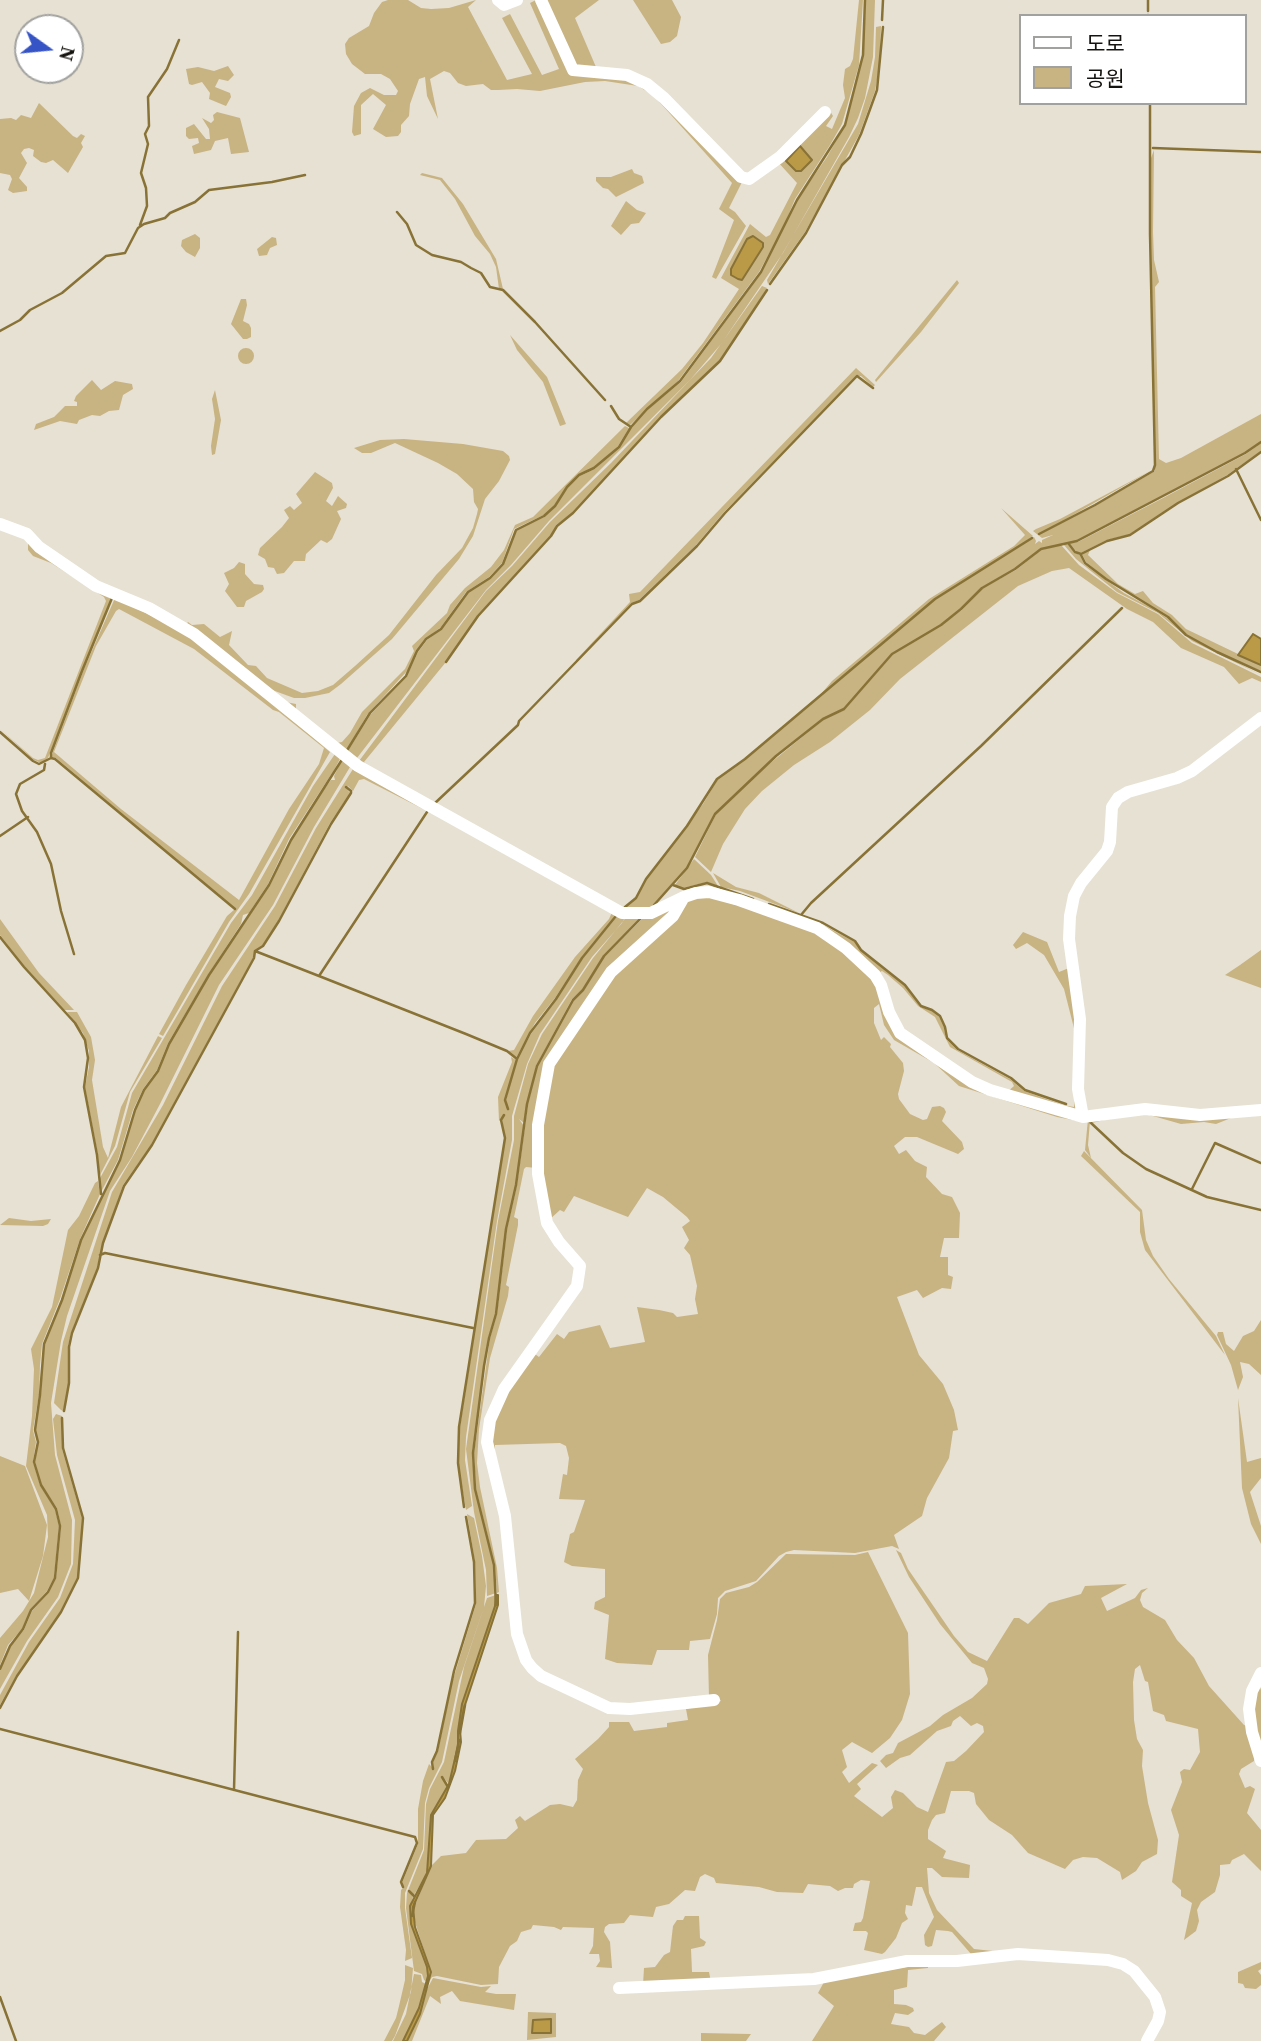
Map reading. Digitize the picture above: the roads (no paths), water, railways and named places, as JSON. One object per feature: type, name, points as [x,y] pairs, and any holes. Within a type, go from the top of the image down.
[{"type":"street","points":[[498,0],[504,5],[517,0]]},
{"type":"street","points":[[541,0],[573,70],[618,73],[637,78],[664,98],[741,177],[749,179],[780,157],[824,112]]},
{"type":"street","points":[[0,524],[27,534],[39,547],[96,586],[149,608],[194,634],[345,757],[622,913],[651,912],[696,893],[723,894],[817,928],[846,948],[875,975],[900,1033],[972,1082],[990,1090],[1083,1117],[1145,1109],[1200,1115],[1261,1110]]},
{"type":"street","points":[[1083,1117],[1078,1089],[1080,1018],[1069,939],[1070,916],[1074,896],[1081,883],[1107,851],[1112,807],[1118,798],[1128,792],[1192,771],[1261,718]]},
{"type":"street","points":[[684,897],[673,916],[611,972],[549,1064],[538,1125],[538,1174],[547,1223],[580,1266],[577,1286],[504,1389],[490,1420],[487,1442],[505,1516],[517,1634],[526,1660],[532,1668],[609,1708],[630,1709],[714,1700]]},
{"type":"street","points":[[1261,1673],[1252,1691],[1249,1709],[1252,1732],[1261,1761]]},
{"type":"street","points":[[619,1988],[814,1979],[896,1962],[957,1961],[1018,1954],[1108,1960],[1123,1964],[1134,1972],[1155,1997],[1160,2012],[1147,2041]]},
{"type":"waterway","points":[[346,752],[370,713],[406,676],[417,651],[426,639],[441,629],[468,592],[490,578],[503,564],[516,530],[544,516],[579,475],[594,468],[619,447],[631,427],[647,409],[680,381],[761,272],[797,200],[845,125],[863,55],[865,0]]},
{"type":"waterway","points":[[882,20],[883,0]]},
{"type":"waterway","points":[[1148,0],[1148,11]]},
{"type":"waterway","points":[[770,284],[806,233],[861,134],[877,90],[883,27]]},
{"type":"waterway","points":[[140,225],[147,206],[146,188],[141,173],[148,144],[145,134],[149,126],[148,97],[167,69],[179,40]]},
{"type":"waterway","points":[[1039,534],[1153,471],[1155,465],[1150,105]]},
{"type":"waterway","points":[[1153,148],[1261,152]]},
{"type":"waterway","points":[[0,331],[20,320],[30,310],[62,293],[106,256],[125,253],[138,228],[165,218],[195,202],[209,190],[305,175]]},
{"type":"waterway","points":[[397,212],[407,224],[416,245],[432,255],[461,262],[481,273],[490,287],[503,290],[605,400]]},
{"type":"waterway","points":[[446,662],[478,616],[557,526],[573,513],[661,417],[720,361],[767,290]]},
{"type":"waterway","points":[[434,804],[518,725],[632,604],[640,601],[697,546],[725,513],[857,376],[873,388]]},
{"type":"waterway","points":[[611,406],[619,419],[631,427]]},
{"type":"waterway","points":[[654,905],[687,868],[715,814],[776,756],[823,719],[844,709],[892,654],[941,625],[982,588],[1015,569],[1041,549],[1077,541],[1245,453],[1261,442]]},
{"type":"waterway","points":[[1068,543],[1075,552],[1081,554],[1107,541],[1130,535],[1178,503],[1228,476],[1261,452]]},
{"type":"waterway","points":[[1236,469],[1261,520]]},
{"type":"waterway","points":[[625,907],[636,898],[646,879],[687,826],[717,779],[745,759],[935,599],[1032,538]]},
{"type":"waterway","points":[[1081,555],[1085,563],[1168,617],[1186,635],[1261,672]]},
{"type":"waterway","points":[[51,758],[112,598]]},
{"type":"waterway","points":[[801,915],[981,746],[1122,608]]},
{"type":"waterway","points":[[0,732],[39,764],[51,758],[55,759],[235,909]]},
{"type":"waterway","points":[[0,1669],[31,1610],[48,1592],[55,1578],[60,1526],[56,1509],[41,1485],[34,1462],[38,1442],[35,1430],[44,1344],[62,1300],[81,1240],[120,1160],[135,1110],[144,1090],[158,1071],[169,1044],[209,975],[269,885],[291,840],[343,758]]},
{"type":"waterway","points":[[45,764],[44,770],[20,784],[16,794],[22,811],[37,832],[51,864],[74,954]]},
{"type":"waterway","points":[[319,976],[255,951],[263,946],[279,921],[331,824],[351,793],[346,787]]},
{"type":"waterway","points":[[427,812],[319,976],[507,1051],[517,1059]]},
{"type":"waterway","points":[[0,836],[28,817]]},
{"type":"waterway","points":[[673,885],[684,889],[707,883],[753,899]]},
{"type":"waterway","points":[[769,904],[823,923],[855,941],[861,950],[905,985],[921,1006],[940,1016],[947,1038],[958,1049],[1011,1078],[1025,1090],[1066,1104]]},
{"type":"waterway","points":[[508,1109],[505,1100],[517,1059],[530,1033],[582,958],[616,916]]},
{"type":"waterway","points":[[496,1605],[494,1565],[475,1489],[473,1453],[484,1366],[496,1314],[506,1229],[516,1185],[527,1104],[537,1066],[573,1000],[583,990],[604,956],[642,917]]},
{"type":"waterway","points":[[0,937],[75,1023],[85,1040],[88,1058],[84,1087],[97,1155],[101,1194]]},
{"type":"waterway","points":[[64,1411],[69,1383],[69,1347],[72,1333],[98,1268],[103,1243],[124,1186],[152,1145],[254,958],[255,951]]},
{"type":"waterway","points":[[464,1507],[458,1463],[459,1427],[505,1138],[501,1120],[504,1115]]},
{"type":"waterway","points":[[1090,1122],[1123,1153],[1146,1169],[1207,1197],[1261,1210]]},
{"type":"waterway","points":[[1192,1189],[1215,1143],[1261,1163]]},
{"type":"waterway","points":[[100,1255],[105,1253],[473,1328]]},
{"type":"waterway","points":[[0,1708],[17,1676],[61,1612],[78,1578],[83,1518],[63,1448],[62,1418]]},
{"type":"waterway","points":[[433,1769],[432,1762],[437,1751],[454,1671],[475,1603],[474,1562],[466,1517]]},
{"type":"waterway","points":[[234,1790],[238,1632]]},
{"type":"waterway","points":[[460,1733],[465,1705]]},
{"type":"waterway","points":[[0,1729],[415,1837],[417,1843],[401,1882],[403,1887]]},
{"type":"waterway","points":[[455,1761],[459,1740]]},
{"type":"waterway","points":[[442,1777],[448,1787]]},
{"type":"waterway","points":[[409,1891],[414,1896]]},
{"type":"waterway","points":[[412,1916],[415,1902]]},
{"type":"waterway","points":[[0,1997],[16,2041]]}]
